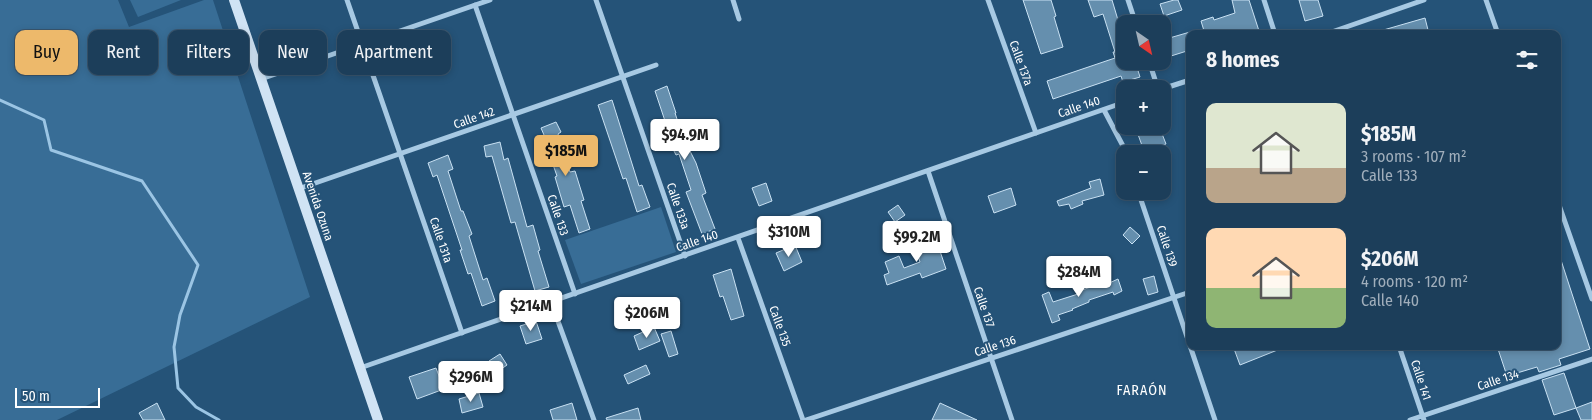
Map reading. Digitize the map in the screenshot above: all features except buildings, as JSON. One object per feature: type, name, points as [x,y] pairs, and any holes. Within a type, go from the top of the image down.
[{"type":"main road","name":"Avenida Ozuna","points":[[234,0],[378,420]]},
{"type":"street","name":"Calle 131a","points":[[347,0],[357,30]]},
{"type":"street","points":[[403,30],[490,0]]},
{"type":"street","name":"Calle 133a","points":[[596,0],[684,256]]},
{"type":"street","points":[[732,0],[739,19]]},
{"type":"street","name":"Calle 137a","points":[[988,0],[1036,133]]},
{"type":"street","points":[[1128,0],[1133,15]]},
{"type":"street","points":[[1264,0],[1274,30]]},
{"type":"street","points":[[1338,30],[1424,0]]},
{"type":"street","points":[[1486,0],[1497,30]]},
{"type":"street","name":"Calle 133","points":[[475,5],[575,294]]},
{"type":"street","points":[[261,79],[337,53]]},
{"type":"street","name":"Calle 142","points":[[298,189],[656,65]]},
{"type":"street","name":"Calle 131a","points":[[373,75],[462,333]]},
{"type":"street","points":[[1171,87],[1186,81]]},
{"type":"street","name":"Calle 140","points":[[360,368],[1116,105]]},
{"type":"street","points":[[1104,110],[1122,145]]},
{"type":"street","name":"Calle 137","points":[[928,171],[1012,420]]},
{"type":"street","name":"Calle 139","points":[[1141,200],[1186,335]]},
{"type":"street","points":[[1561,211],[1592,299]]},
{"type":"street","name":"Calle 135","points":[[738,238],[804,420]]},
{"type":"street","name":"Calle 136","points":[[804,420],[1186,293]]},
{"type":"street","points":[[551,302],[594,420]]},
{"type":"street","name":"Calle 139","points":[[1191,350],[1215,420]]},
{"type":"street","name":"Calle 141","points":[[1400,350],[1423,418]]},
{"type":"street","name":"Calle 134","points":[[1410,420],[1423,418],[1592,359]]},
{"type":"shaded area","points":[[0,0],[118,0],[129,27],[204,0],[213,0],[223,30],[168,30],[168,75],[237,75],[310,297],[57,420],[0,420]]},
{"type":"shaded area","points":[[130,0],[181,0],[138,17]]},
{"type":"shaded area","points":[[661,207],[676,252],[581,284],[565,240]]},
{"type":"waterway","points":[[0,100],[44,120],[51,150],[142,181],[198,265],[180,315],[174,347],[178,388],[196,407],[219,420]]},
{"type":"district","name":"FARAÓN","points":[[1142,390]]}]
